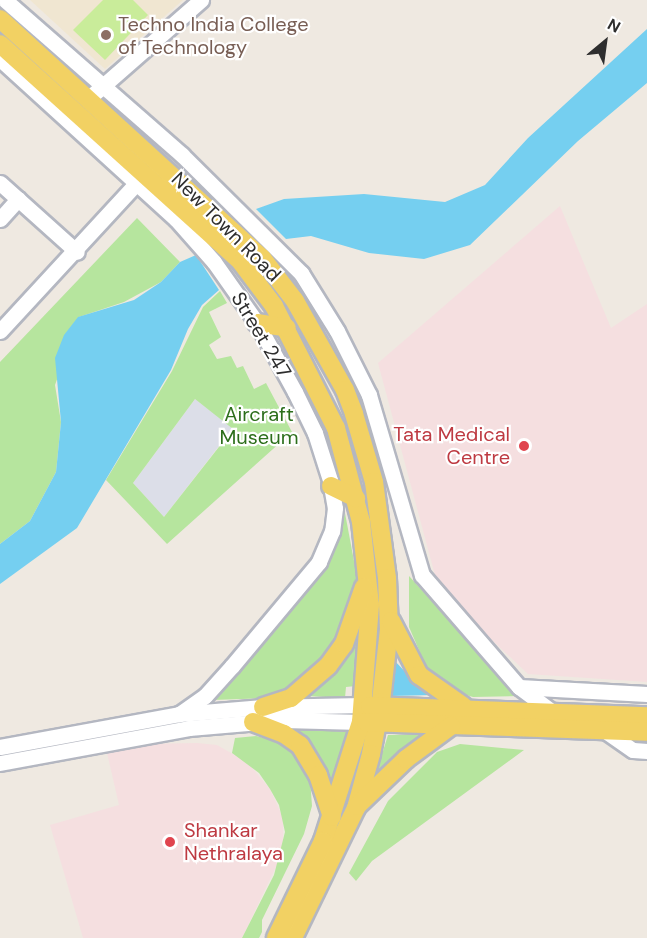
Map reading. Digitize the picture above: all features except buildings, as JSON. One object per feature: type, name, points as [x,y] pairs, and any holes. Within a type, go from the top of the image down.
[{"type":"main road","name":"New Town Road","points":[[0,19],[243,238],[273,272],[306,319],[345,390],[367,460],[387,578],[389,616],[370,714],[356,808],[293,938]]},
{"type":"main road","points":[[0,44],[141,178],[241,262],[287,328],[336,428],[356,498],[368,576],[370,714],[332,818],[276,938]]},
{"type":"main road","points":[[256,323],[287,328]]},
{"type":"main road","points":[[331,486],[356,498]]},
{"type":"main road","points":[[263,706],[291,699],[328,666],[344,644],[368,576]]},
{"type":"main road","points":[[389,616],[418,675],[439,693],[472,709]]},
{"type":"main road","points":[[370,714],[472,709],[647,717]]},
{"type":"main road","points":[[370,714],[452,726],[647,732]]},
{"type":"main road","points":[[253,722],[284,734],[311,759],[332,818]]},
{"type":"main road","points":[[356,808],[406,759],[452,726]]},
{"type":"street","points":[[5,0],[102,84],[256,226],[319,299],[369,395],[422,575],[519,687],[554,713]]},
{"type":"street","points":[[89,98],[102,84],[201,0]]},
{"type":"street","name":"Street 247","points":[[0,59],[141,178],[200,246],[256,323],[315,433],[331,486],[335,508],[332,531],[320,562],[205,696],[179,714]]},
{"type":"street","points":[[0,331],[77,252],[141,178]]},
{"type":"street","points":[[0,183],[77,252]]},
{"type":"street","points":[[0,219],[18,199]]},
{"type":"street","points":[[519,687],[647,694]]},
{"type":"street","points":[[0,747],[179,714],[263,706],[370,714]]},
{"type":"street","points":[[0,763],[159,732],[253,722],[370,714]]},
{"type":"street","points":[[604,730],[633,750],[647,751]]},
{"type":"shaded area","name":"Techno India College of Technology","points":[[30,0],[183,0],[105,69]]},
{"type":"shaded area","name":"Tata Medical Centre","points":[[560,206],[611,328],[647,304],[647,682],[528,674],[439,590],[378,363]]},
{"type":"shaded area","points":[[195,399],[233,428],[164,517],[133,483]]},
{"type":"shaded area","name":"Shankar Nethralaya","points":[[143,744],[217,745],[247,762],[270,789],[283,818],[283,852],[242,938],[83,938],[50,825],[119,805],[107,753]]},
{"type":"green space","points":[[103,0],[133,0],[148,15],[105,60],[73,30]]},
{"type":"green space","points":[[137,218],[180,262],[161,282],[124,302],[79,317],[55,385],[61,422],[56,472],[30,521],[0,544],[0,362]]},
{"type":"green space","name":"Aircraft Museum","points":[[220,291],[227,303],[209,312],[221,337],[209,345],[217,359],[231,356],[237,368],[243,366],[254,389],[266,383],[292,432],[167,544],[106,480],[172,371],[203,307]],"holes":[[[195,399],[233,429],[164,517],[133,483]]]},
{"type":"green space","points":[[345,513],[357,577],[340,632],[326,657],[286,692],[267,698],[212,700],[322,572],[339,538]]},
{"type":"green space","points":[[409,576],[519,696],[473,697],[450,690],[428,671],[409,627]]},
{"type":"green space","points":[[359,627],[356,686],[346,687],[345,698],[307,696]]},
{"type":"green space","points":[[294,728],[348,732],[331,792],[321,759]]},
{"type":"green space","points":[[436,734],[373,783],[388,735]]},
{"type":"green space","points":[[256,736],[277,741],[294,752],[310,778],[312,806],[304,834],[262,920],[262,932],[259,938],[242,938],[274,875],[285,832],[279,805],[270,789],[259,773],[232,753],[235,738]]},
{"type":"green space","points":[[460,744],[524,750],[372,861],[356,881],[349,873],[388,801],[437,752]]},
{"type":"water","points":[[647,29],[647,83],[578,141],[470,245],[424,259],[369,253],[311,236],[286,239],[256,209],[284,199],[364,194],[445,202],[485,185],[528,138]]},
{"type":"water","points":[[196,255],[219,290],[202,305],[188,329],[171,370],[77,528],[0,584],[0,544],[30,521],[56,472],[61,422],[55,358],[64,335],[78,317],[134,300],[161,282],[180,262]]},
{"type":"water","points":[[391,657],[416,683],[433,695],[389,696]]},
{"type":"place","name":"Techno India College of Technology","points":[[106,35]]},
{"type":"place","name":"Tata Medical Centre","points":[[524,446]]},
{"type":"place","name":"Shankar Nethralaya","points":[[170,842]]}]
